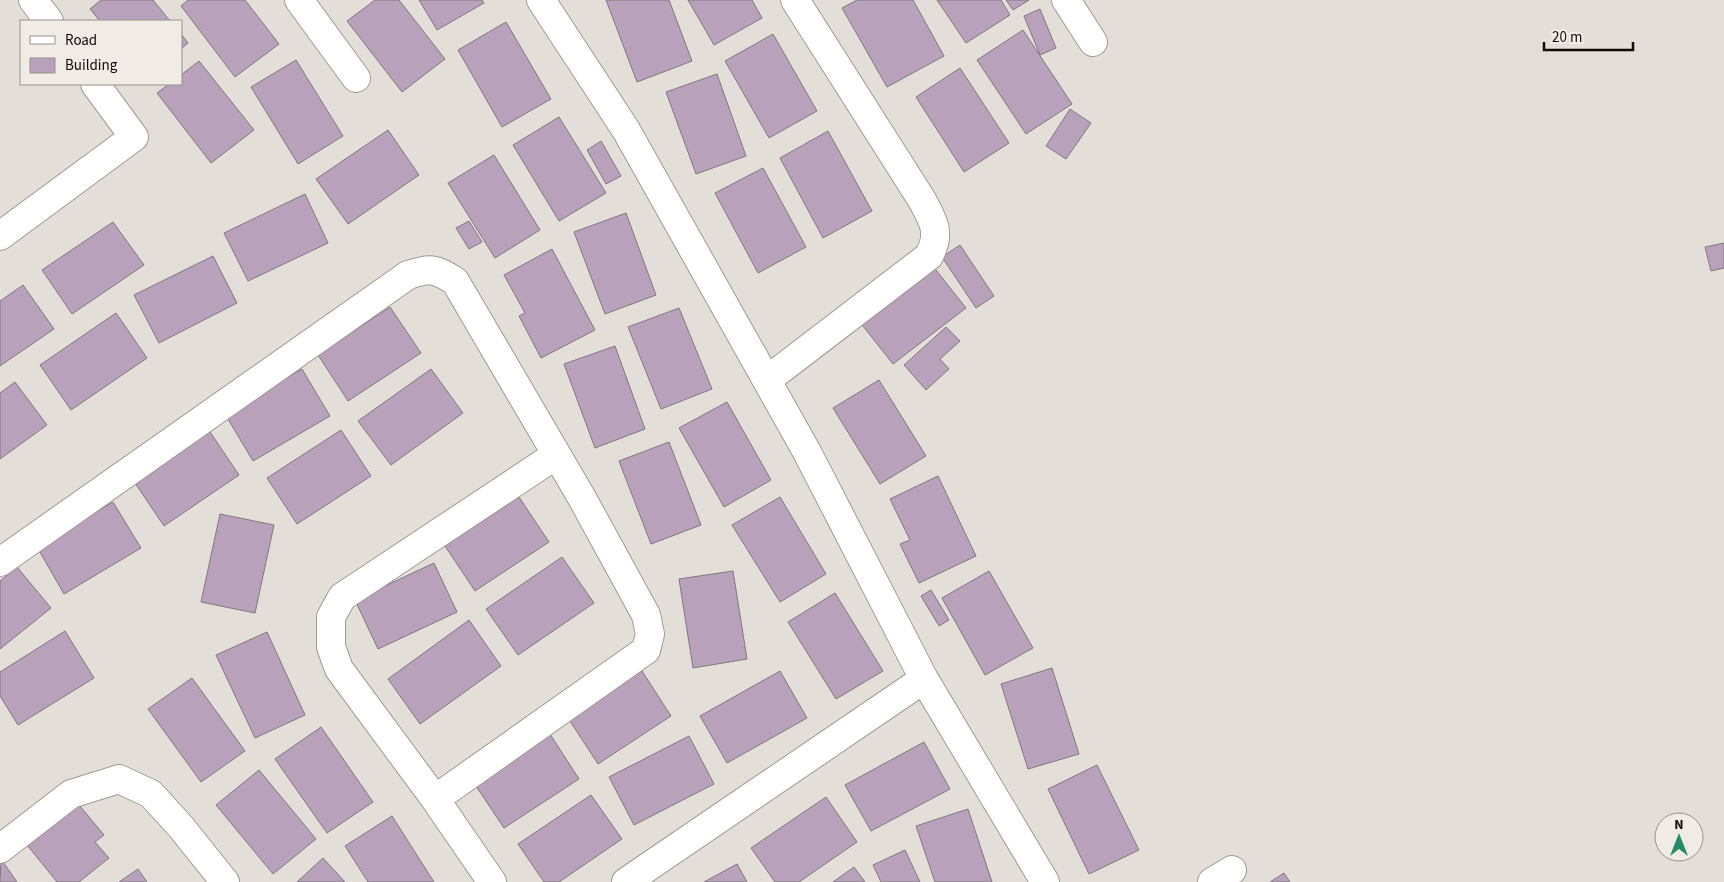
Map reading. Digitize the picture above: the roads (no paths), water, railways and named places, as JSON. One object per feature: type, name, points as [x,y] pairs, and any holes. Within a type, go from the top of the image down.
[{"type":"street","points":[[33,0],[48,20]]},
{"type":"street","points":[[299,0],[356,78]]},
{"type":"street","points":[[541,0],[626,130],[807,452],[924,679],[1045,882]]},
{"type":"street","points":[[766,380],[929,256],[936,243],[934,222],[922,200],[795,0]]},
{"type":"street","points":[[1066,0],[1093,42]]},
{"type":"street","points":[[0,236],[134,137],[96,85]]},
{"type":"street","points":[[0,562],[408,275],[426,269],[440,271],[455,281],[556,455],[646,615],[650,634],[646,650],[435,799]]},
{"type":"street","points":[[492,882],[435,799],[339,669],[331,647],[331,617],[342,597],[556,455]]},
{"type":"street","points":[[626,882],[924,679]]},
{"type":"street","points":[[0,849],[71,794],[119,779],[151,794],[182,827],[225,882]]}]
